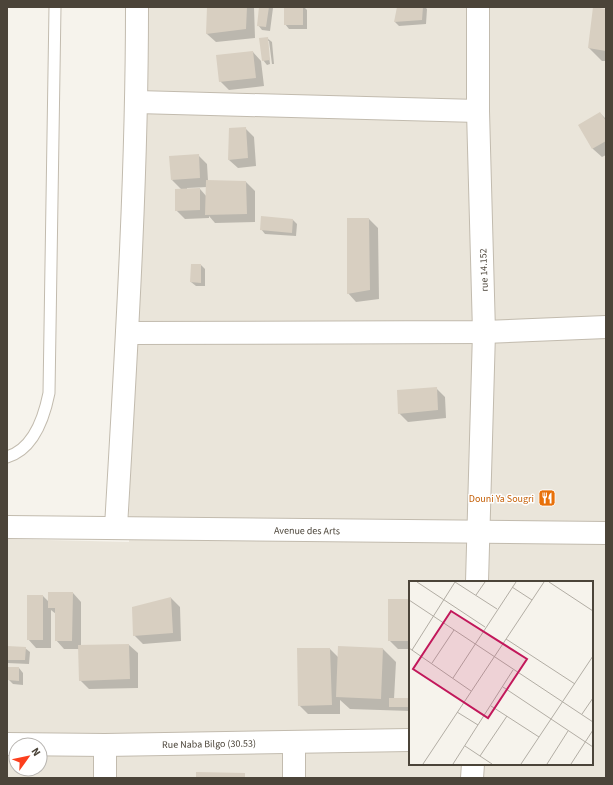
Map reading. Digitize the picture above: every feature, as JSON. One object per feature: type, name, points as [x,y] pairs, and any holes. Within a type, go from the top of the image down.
[{"type":"street","points":[[116,527],[127,333],[137,102],[137,7]]},
{"type":"street","name":"rue 14.152","points":[[477,581],[484,332],[478,111],[478,7]]},
{"type":"street","points":[[137,102],[478,111]]},
{"type":"street","points":[[127,333],[484,332],[606,327]]},
{"type":"street","name":"Avenue des Arts","points":[[7,527],[116,527],[479,533],[606,533]]},
{"type":"street","name":"Rue Naba Bilgo (30.53)","points":[[7,744],[105,745],[409,740]]},
{"type":"street","points":[[294,742],[294,778]]},
{"type":"street","points":[[104,778],[105,745]]},
{"type":"street","points":[[472,765],[472,778]]},
{"type":"lane","points":[[7,457],[16,455],[30,441],[43,418],[49,393],[55,7]]},
{"type":"shaded area","points":[[132,7],[606,7],[606,778],[7,778],[7,539],[129,542]]},
{"type":"building","points":[[207,7],[247,7],[246,29],[206,34]]},
{"type":"building","points":[[259,7],[269,7],[266,27],[257,26]]},
{"type":"building","points":[[284,7],[303,7],[303,25],[284,25]]},
{"type":"building","points":[[397,7],[423,7],[422,20],[394,22]]},
{"type":"building","points":[[593,7],[606,9],[606,51],[588,48]]},
{"type":"building","points":[[268,37],[270,60],[262,61],[259,38]]},
{"type":"building","points":[[253,51],[256,78],[219,82],[216,55]]},
{"type":"building","points":[[600,112],[606,121],[606,141],[592,149],[578,125]]},
{"type":"building","points":[[246,127],[248,158],[228,160],[229,128]]},
{"type":"building","points":[[199,154],[200,178],[171,180],[169,156]]},
{"type":"building","points":[[206,180],[246,181],[247,214],[205,215]]},
{"type":"building","points":[[200,188],[200,210],[175,211],[175,189]]},
{"type":"building","points":[[261,216],[293,219],[292,233],[260,230]]},
{"type":"building","points":[[347,218],[369,218],[370,290],[347,294]]},
{"type":"building","points":[[191,264],[201,264],[201,283],[190,282]]},
{"type":"building","points":[[437,387],[438,410],[398,414],[397,390]]},
{"type":"building","points":[[48,592],[73,592],[72,641],[55,641],[55,608],[48,608]]},
{"type":"building","points":[[27,595],[43,595],[43,640],[27,640]]},
{"type":"building","points":[[171,597],[173,633],[133,636],[132,607]]},
{"type":"building","points":[[388,599],[409,599],[409,641],[388,641]]},
{"type":"building","points":[[129,644],[130,679],[79,681],[78,645]]},
{"type":"building","points":[[7,646],[26,647],[25,660],[7,660]]},
{"type":"building","points":[[338,646],[383,648],[381,699],[336,697]]},
{"type":"building","points":[[297,648],[330,648],[332,705],[298,706]]},
{"type":"building","points":[[8,667],[19,667],[19,681],[8,680]]},
{"type":"building","points":[[389,698],[409,698],[409,707],[389,707]]},
{"type":"building","points":[[196,772],[245,773],[245,778],[196,778]]},
{"type":"place","name":"Douni Ya Sougri","points":[[547,498]]}]
